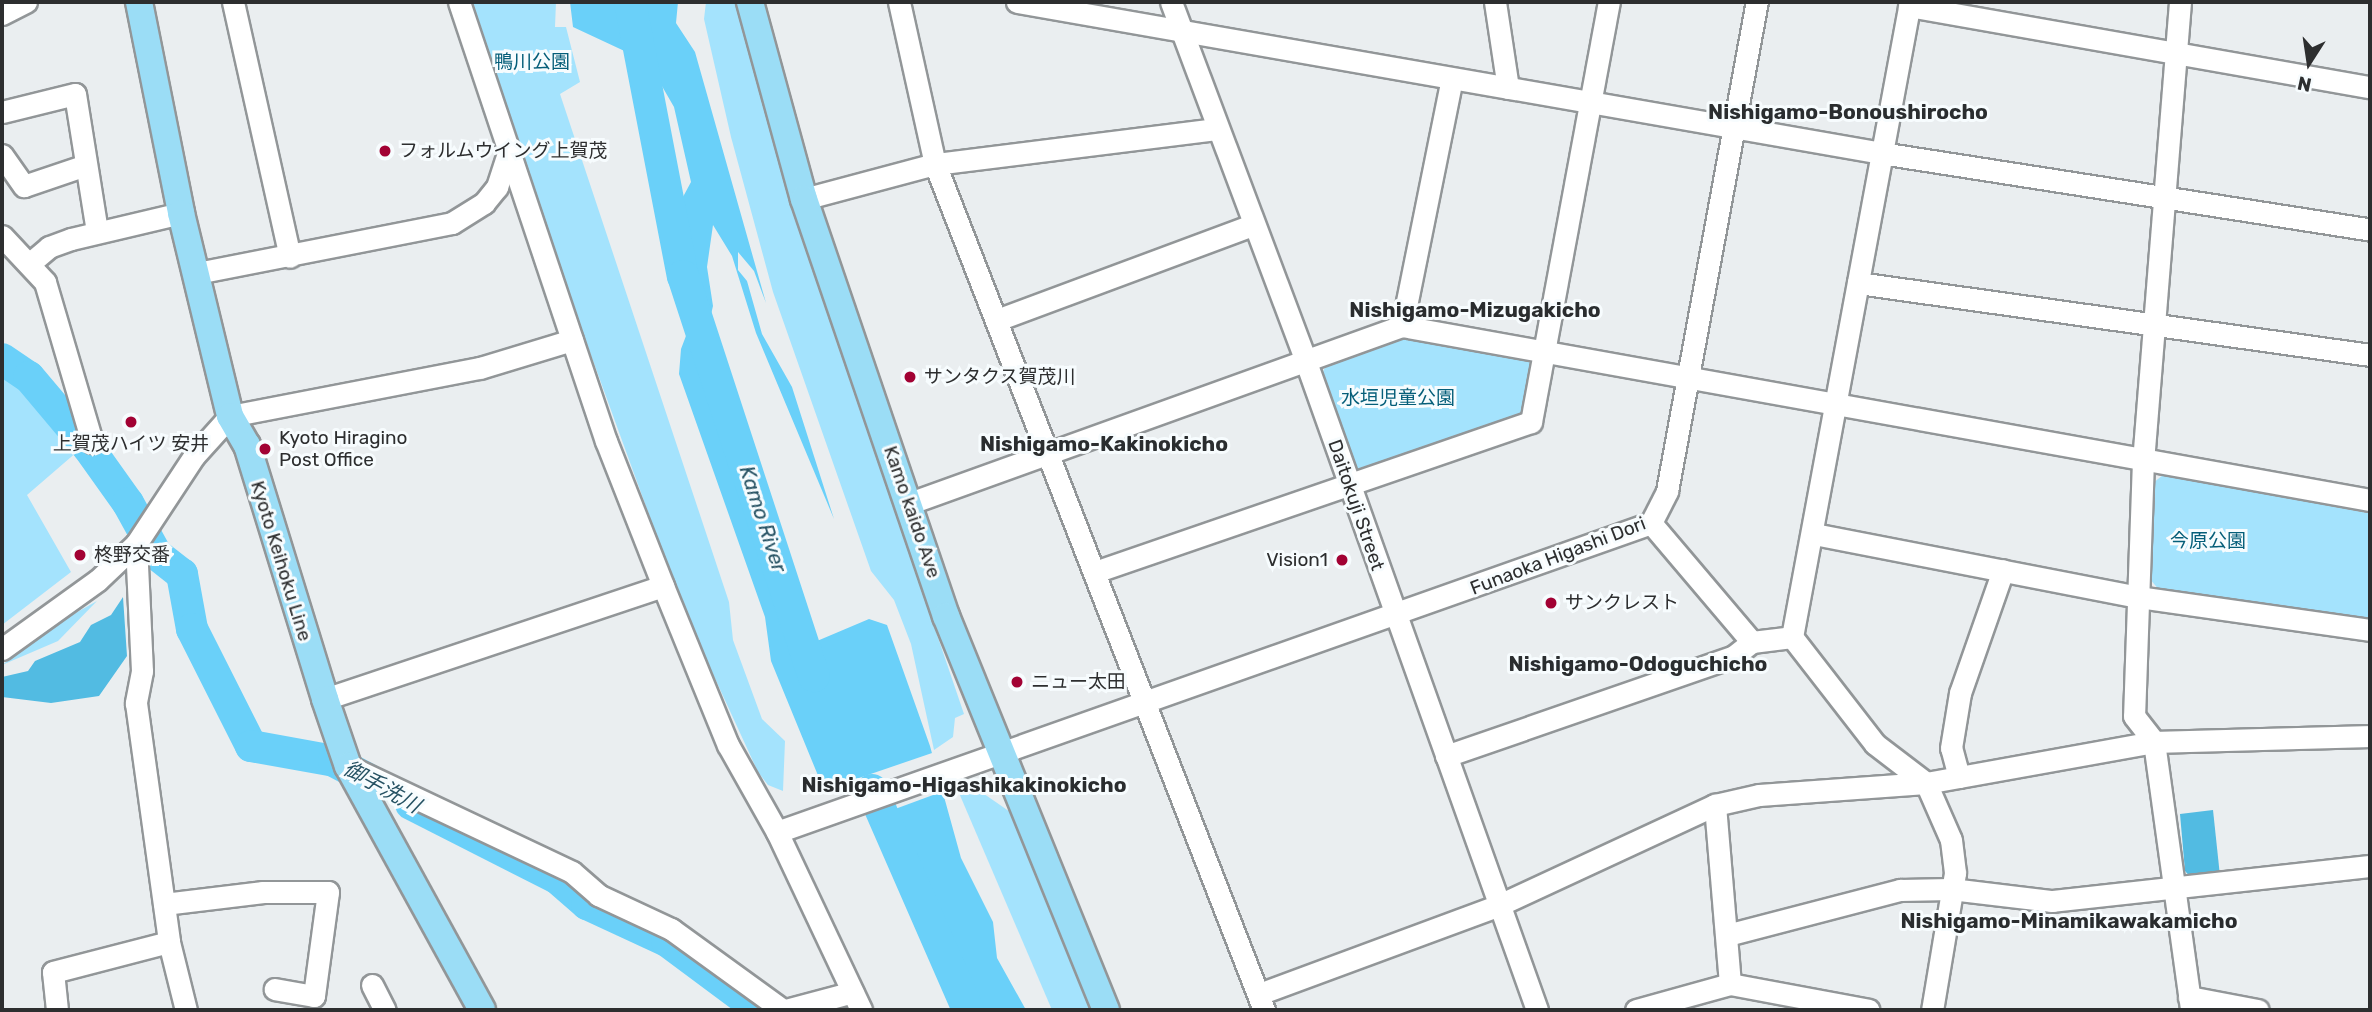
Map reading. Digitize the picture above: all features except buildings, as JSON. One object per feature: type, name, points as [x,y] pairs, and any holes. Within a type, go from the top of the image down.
[{"type":"main road","name":"Kyoto Keihoku Line","points":[[139,2],[181,213],[230,416],[247,445],[325,699],[348,766],[482,1010]]},
{"type":"main road","name":"Kamo kaido Ave","points":[[750,2],[804,199],[910,503],[946,615],[1106,1010]]},
{"type":"street","points":[[2,14],[26,2]]},
{"type":"street","points":[[233,2],[290,257]]},
{"type":"street","points":[[348,766],[572,872],[598,895],[671,929],[784,1010],[857,1001],[777,832],[728,745],[663,586],[507,157],[459,2]]},
{"type":"street","points":[[899,2],[935,164],[1095,572],[1143,705],[1262,1002],[1497,906],[1715,805],[1759,795],[1926,783],[2154,742],[2370,736]]},
{"type":"street","points":[[1017,2],[1881,153],[2370,230]]},
{"type":"street","name":"Daitokuji Street","points":[[1171,2],[1216,129],[1306,362],[1497,906],[1537,1010]]},
{"type":"street","points":[[1496,2],[1508,88]]},
{"type":"street","points":[[1095,572],[1349,488],[1531,422],[1593,102],[1609,2]]},
{"type":"street","name":"Funaoka Higashi Dori","points":[[777,832],[1001,752],[1143,705],[1651,523],[1667,491],[1757,2]]},
{"type":"street","points":[[2180,2],[2156,326],[2143,460],[2134,716],[2154,742],[2190,1003],[2258,1010]]},
{"type":"street","points":[[1932,1010],[1947,942],[1951,840],[1926,783],[1875,744],[1792,637],[1838,407],[1909,4],[2177,54],[2370,86]]},
{"type":"street","points":[[1402,326],[1452,79]]},
{"type":"street","points":[[2,112],[75,94],[97,231]]},
{"type":"street","points":[[804,199],[935,164],[1216,129]]},
{"type":"street","points":[[2,155],[24,186],[86,165]]},
{"type":"street","points":[[197,273],[290,257],[452,223],[484,203],[497,187],[507,157]]},
{"type":"street","points":[[29,264],[49,247],[97,231],[181,213]]},
{"type":"street","points":[[996,320],[1253,225]]},
{"type":"street","points":[[2,236],[45,282],[92,442]]},
{"type":"street","points":[[1858,284],[2370,355]]},
{"type":"street","points":[[910,503],[1402,326],[1838,407],[2370,500]]},
{"type":"street","points":[[2,649],[98,580],[136,544],[194,456],[230,416],[481,368],[572,340]]},
{"type":"street","points":[[1651,523],[1752,642]]},
{"type":"street","points":[[1814,534],[2139,597],[2370,630]]},
{"type":"street","points":[[136,544],[142,671],[136,703],[169,942],[186,1010]]},
{"type":"street","points":[[1959,777],[1951,748],[1960,693],[2003,570]]},
{"type":"street","points":[[325,699],[663,586]]},
{"type":"street","points":[[1446,756],[1734,656],[1752,642],[1792,637]]},
{"type":"street","points":[[1715,805],[1730,984]]},
{"type":"street","points":[[1727,935],[1900,890],[1951,889],[2052,901],[2370,866]]},
{"type":"street","points":[[164,904],[263,892],[328,892],[314,996],[275,989]]},
{"type":"street","points":[[57,1010],[53,972],[169,942]]},
{"type":"street","points":[[1636,1010],[1730,984],[1869,1010]]},
{"type":"street","points":[[372,985],[385,1010]]},
{"type":"green space","name":"鴨川公園","points":[[473,2],[556,2],[555,27],[566,27],[580,82],[560,94],[729,602],[733,640],[762,719],[785,741],[783,791],[768,785],[758,772],[684,611],[515,146]]},
{"type":"green space","points":[[706,2],[736,2],[830,320],[964,714],[955,718],[953,737],[934,750],[911,644],[894,600],[871,571],[773,292],[731,137],[704,19]]},
{"type":"green space","name":"水垣児童公園","points":[[1401,334],[1536,358],[1522,414],[1359,473],[1322,374],[1327,363]]},
{"type":"green space","points":[[2,367],[30,386],[78,451],[27,495],[71,572],[2,625]]},
{"type":"green space","name":"今原公園","points":[[2163,475],[2368,513],[2370,619],[2367,622],[2159,590],[2150,579],[2153,483]]},
{"type":"green space","points":[[97,601],[58,641],[2,665],[63,620]]},
{"type":"green space","points":[[956,786],[977,789],[1013,814],[1092,1010],[1052,1010]]},
{"type":"shaded area","points":[[570,2],[678,2],[676,23],[695,52],[766,303],[754,271],[738,252],[738,270],[747,281],[762,334],[792,387],[834,519],[756,333],[732,256],[713,225],[707,267],[713,306],[703,348],[705,376],[763,564],[796,633],[817,641],[869,619],[887,625],[930,746],[961,858],[993,922],[997,958],[1026,1010],[984,1010],[905,849],[876,810],[826,795],[771,661],[765,617],[679,374],[681,349],[692,320],[685,297],[683,253],[670,221],[691,182],[674,107],[648,62],[573,27]]},
{"type":"shaded area","points":[[123,597],[127,656],[99,696],[51,703],[2,697],[2,677],[28,671],[35,661],[80,642],[91,625],[111,615]]},
{"type":"shaded area","points":[[2213,810],[2220,876],[2193,880],[2185,871],[2180,814]]},
{"type":"pier","points":[[935,752],[944,791],[876,816],[825,799],[821,791]]},
{"type":"waterway","name":"Kamo River","points":[[630,2],[683,276],[814,676]]},
{"type":"waterway","name":"御手洗川","points":[[2,359],[29,377],[88,447],[128,503],[156,554],[182,574],[192,629],[251,746],[334,761],[369,780]]},
{"type":"waterway","name":"Kamo River","points":[[872,790],[968,1010]]},
{"type":"waterway","name":"御手洗川","points":[[411,804],[557,878],[587,904],[667,941],[760,1010]]},
{"type":"place","name":"フォルムウイング上賀茂","points":[[385,151]]},
{"type":"place","name":"サンタクス賀茂川","points":[[910,377]]},
{"type":"place","name":"上賀茂ハイツ 安井","points":[[131,422]]},
{"type":"place","name":"Kyoto Hiragino Post Office","points":[[265,449]]},
{"type":"place","name":"柊野交番","points":[[80,555]]},
{"type":"place","name":"Vision1","points":[[1342,560]]},
{"type":"place","name":"サンクレスト","points":[[1551,603]]},
{"type":"place","name":"ニュー太田","points":[[1017,682]]},
{"type":"district","name":"Nishigamo-Bonoushirocho","points":[[1848,112]]},
{"type":"district","name":"Nishigamo-Mizugakicho","points":[[1475,310]]},
{"type":"district","name":"Nishigamo-Kakinokicho","points":[[1104,444]]},
{"type":"district","name":"Nishigamo-Odoguchicho","points":[[1638,664]]},
{"type":"district","name":"Nishigamo-Higashikakinokicho","points":[[964,785]]},
{"type":"district","name":"Nishigamo-Minamikawakamicho","points":[[2069,921]]}]
